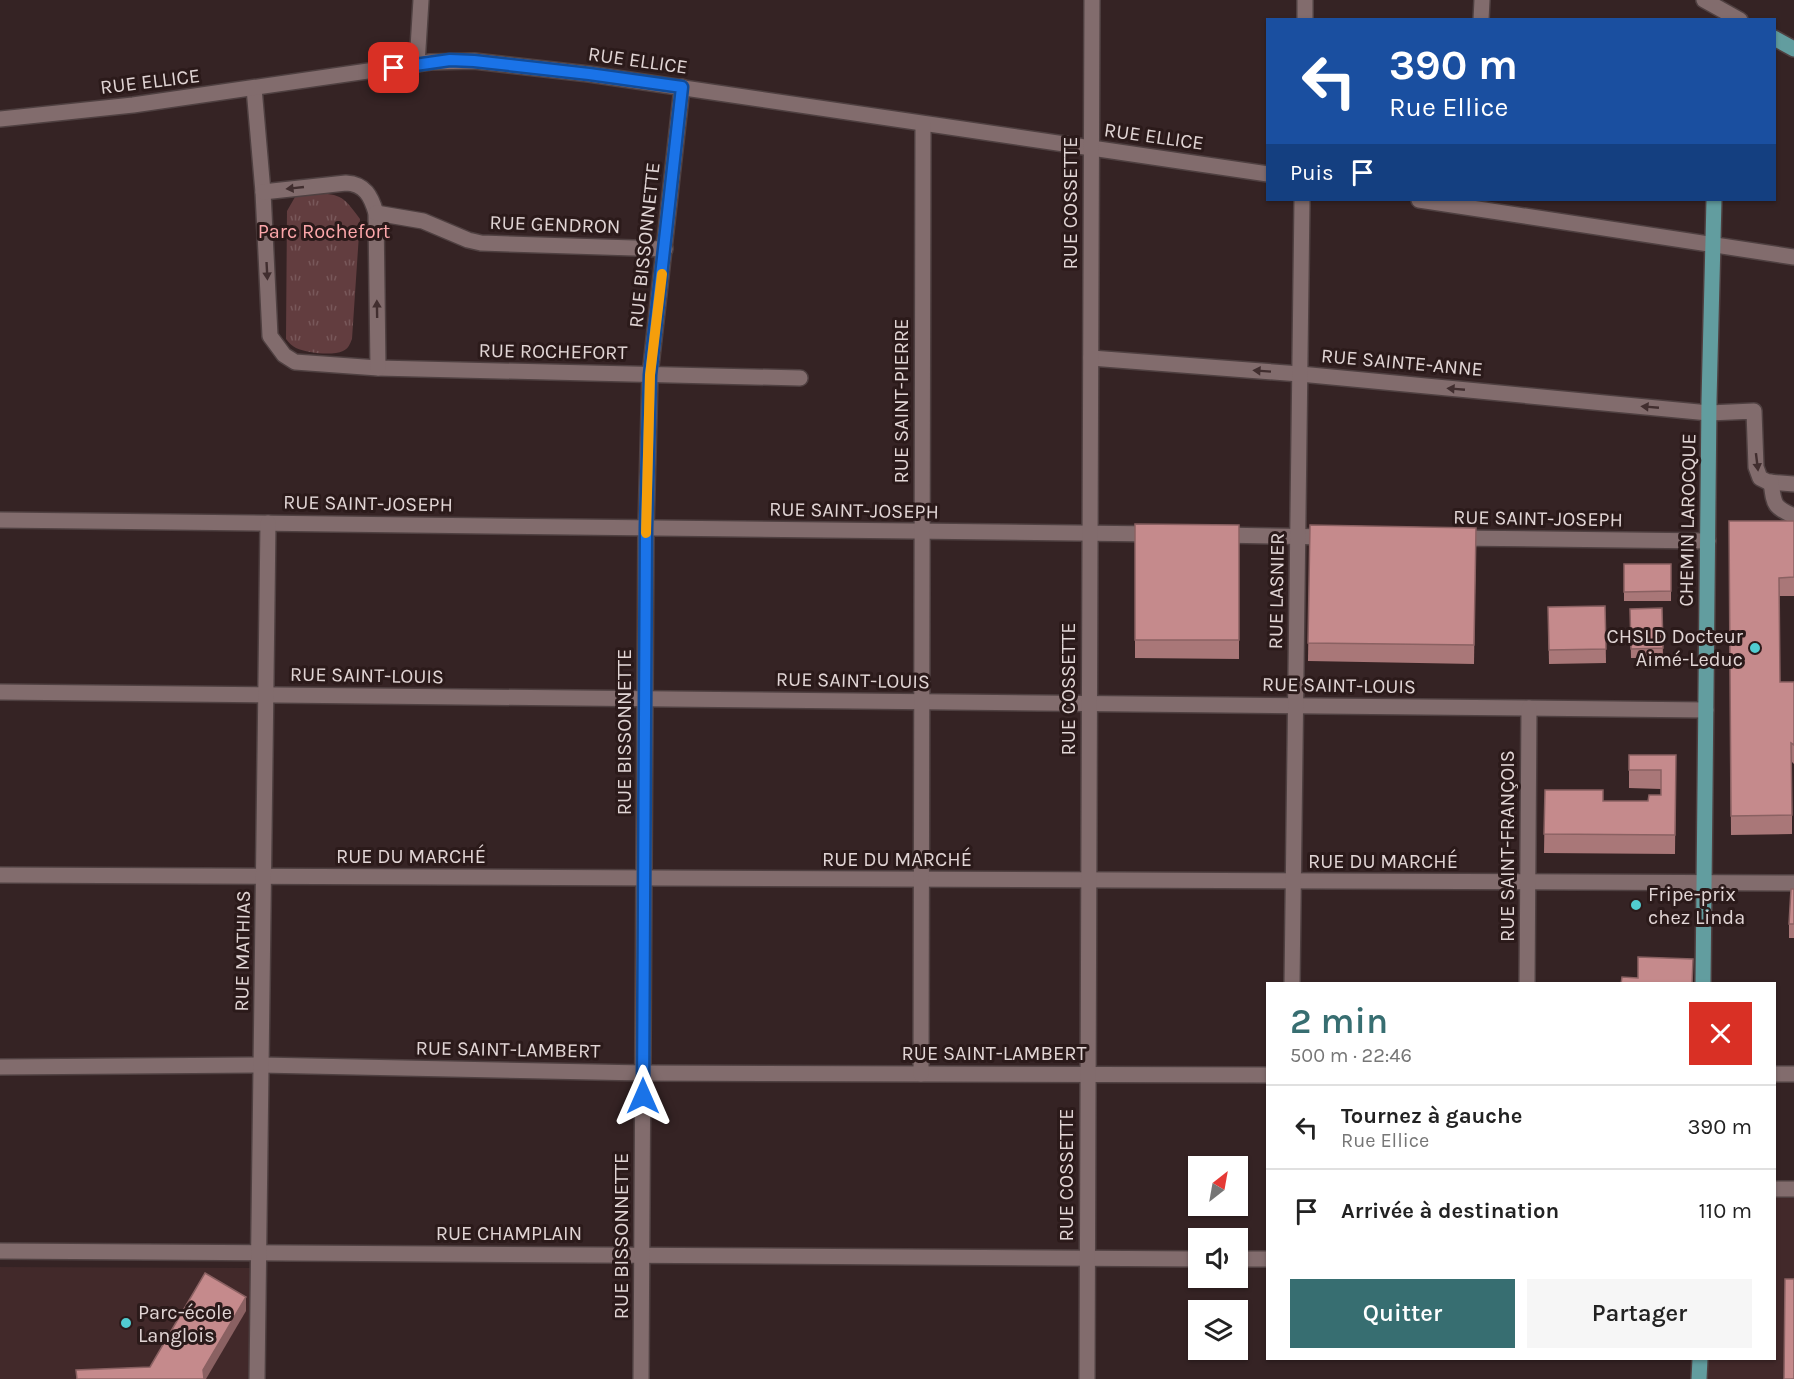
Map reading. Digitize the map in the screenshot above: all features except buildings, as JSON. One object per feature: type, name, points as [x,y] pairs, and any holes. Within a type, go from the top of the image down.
[{"type":"main road","points":[[1776,39],[1794,49]]},
{"type":"main road","name":"CHEMIN LAROCQUE","points":[[1703,982],[1709,412],[1714,201]]},
{"type":"main road","points":[[1699,1379],[1700,1360]]},
{"type":"street","points":[[417,64],[421,0]]},
{"type":"street","name":"RUE COSSETTE","points":[[1087,1379],[1092,0]]},
{"type":"street","points":[[1305,0],[1305,18]]},
{"type":"street","points":[[1481,18],[1482,0]]},
{"type":"street","points":[[1704,0],[1736,18]]},
{"type":"street","name":"RUE ELLICE","points":[[0,119],[133,105],[417,64],[450,60],[474,61],[682,87],[1266,174]]},
{"type":"street","name":"RUE BISSONNETTE","points":[[641,1379],[646,528],[650,375],[682,87]]},
{"type":"street","name":"RUE ROCHEFORT","points":[[254,88],[263,192],[270,336],[284,355],[295,362],[378,368],[800,378]]},
{"type":"street","name":"RUE SAINT-PIERRE","points":[[921,1074],[923,124]]},
{"type":"street","points":[[263,192],[354,183],[370,194],[376,213],[378,368]]},
{"type":"street","name":"RUE LASNIER","points":[[1292,982],[1302,201]]},
{"type":"street","points":[[1430,201],[1476,205],[1794,257]]},
{"type":"street","name":"RUE GENDRON","points":[[376,213],[423,221],[468,240],[481,243],[665,249]]},
{"type":"street","name":"RUE SAINTE-ANNE","points":[[1091,358],[1300,374],[1709,412],[1754,411],[1756,467],[1760,478],[1771,482]]},
{"type":"street","points":[[1794,484],[1771,482],[1774,504],[1777,508],[1794,516]]},
{"type":"street","name":"RUE SAINT-JOSEPH","points":[[0,520],[1171,535]]},
{"type":"street","name":"RUE MATHIAS","points":[[257,1379],[268,523]]},
{"type":"street","points":[[1205,535],[1344,537]]},
{"type":"street","name":"RUE SAINT-JOSEPH","points":[[1438,538],[1708,542]]},
{"type":"street","name":"RUE SAINT-LOUIS","points":[[0,692],[1706,710]]},
{"type":"street","name":"RUE SAINT-FRANÇOIS","points":[[1527,982],[1529,708]]},
{"type":"street","name":"RUE DU MARCHÉ","points":[[0,875],[1794,883]]},
{"type":"street","name":"RUE SAINT-LAMBERT","points":[[0,1067],[261,1065],[643,1073],[1266,1075]]},
{"type":"street","points":[[1776,1074],[1794,1074]]},
{"type":"street","points":[[1776,1189],[1794,1189]]},
{"type":"street","name":"RUE CHAMPLAIN","points":[[0,1251],[1188,1259]]},
{"type":"street","points":[[1248,1259],[1266,1259]]},
{"type":"shaded area","points":[[1776,1193],[1794,1193],[1794,1379],[1702,1379],[1702,1360],[1776,1360]]},
{"type":"shaded area","name":"Parc-école Langlois","points":[[0,1267],[250,1268],[253,1379],[0,1379]]},
{"type":"green space","name":"Parc Rochefort","points":[[309,193],[339,197],[360,219],[352,339],[346,349],[338,353],[307,351],[295,347],[286,339],[287,211],[295,197]]},
{"type":"slow traffic","points":[[646,533],[650,375],[662,274]]},
{"type":"place","name":"CHSLD Docteur Aimé-Leduc","points":[[1755,648]]},
{"type":"place","name":"Fripe-prix chez Linda","points":[[1636,905]]},
{"type":"place","name":"Parc-école Langlois","points":[[126,1323]]},
{"type":"route","points":[[394,68],[450,60],[474,61],[682,87],[650,375],[646,528],[643,1096]]}]
